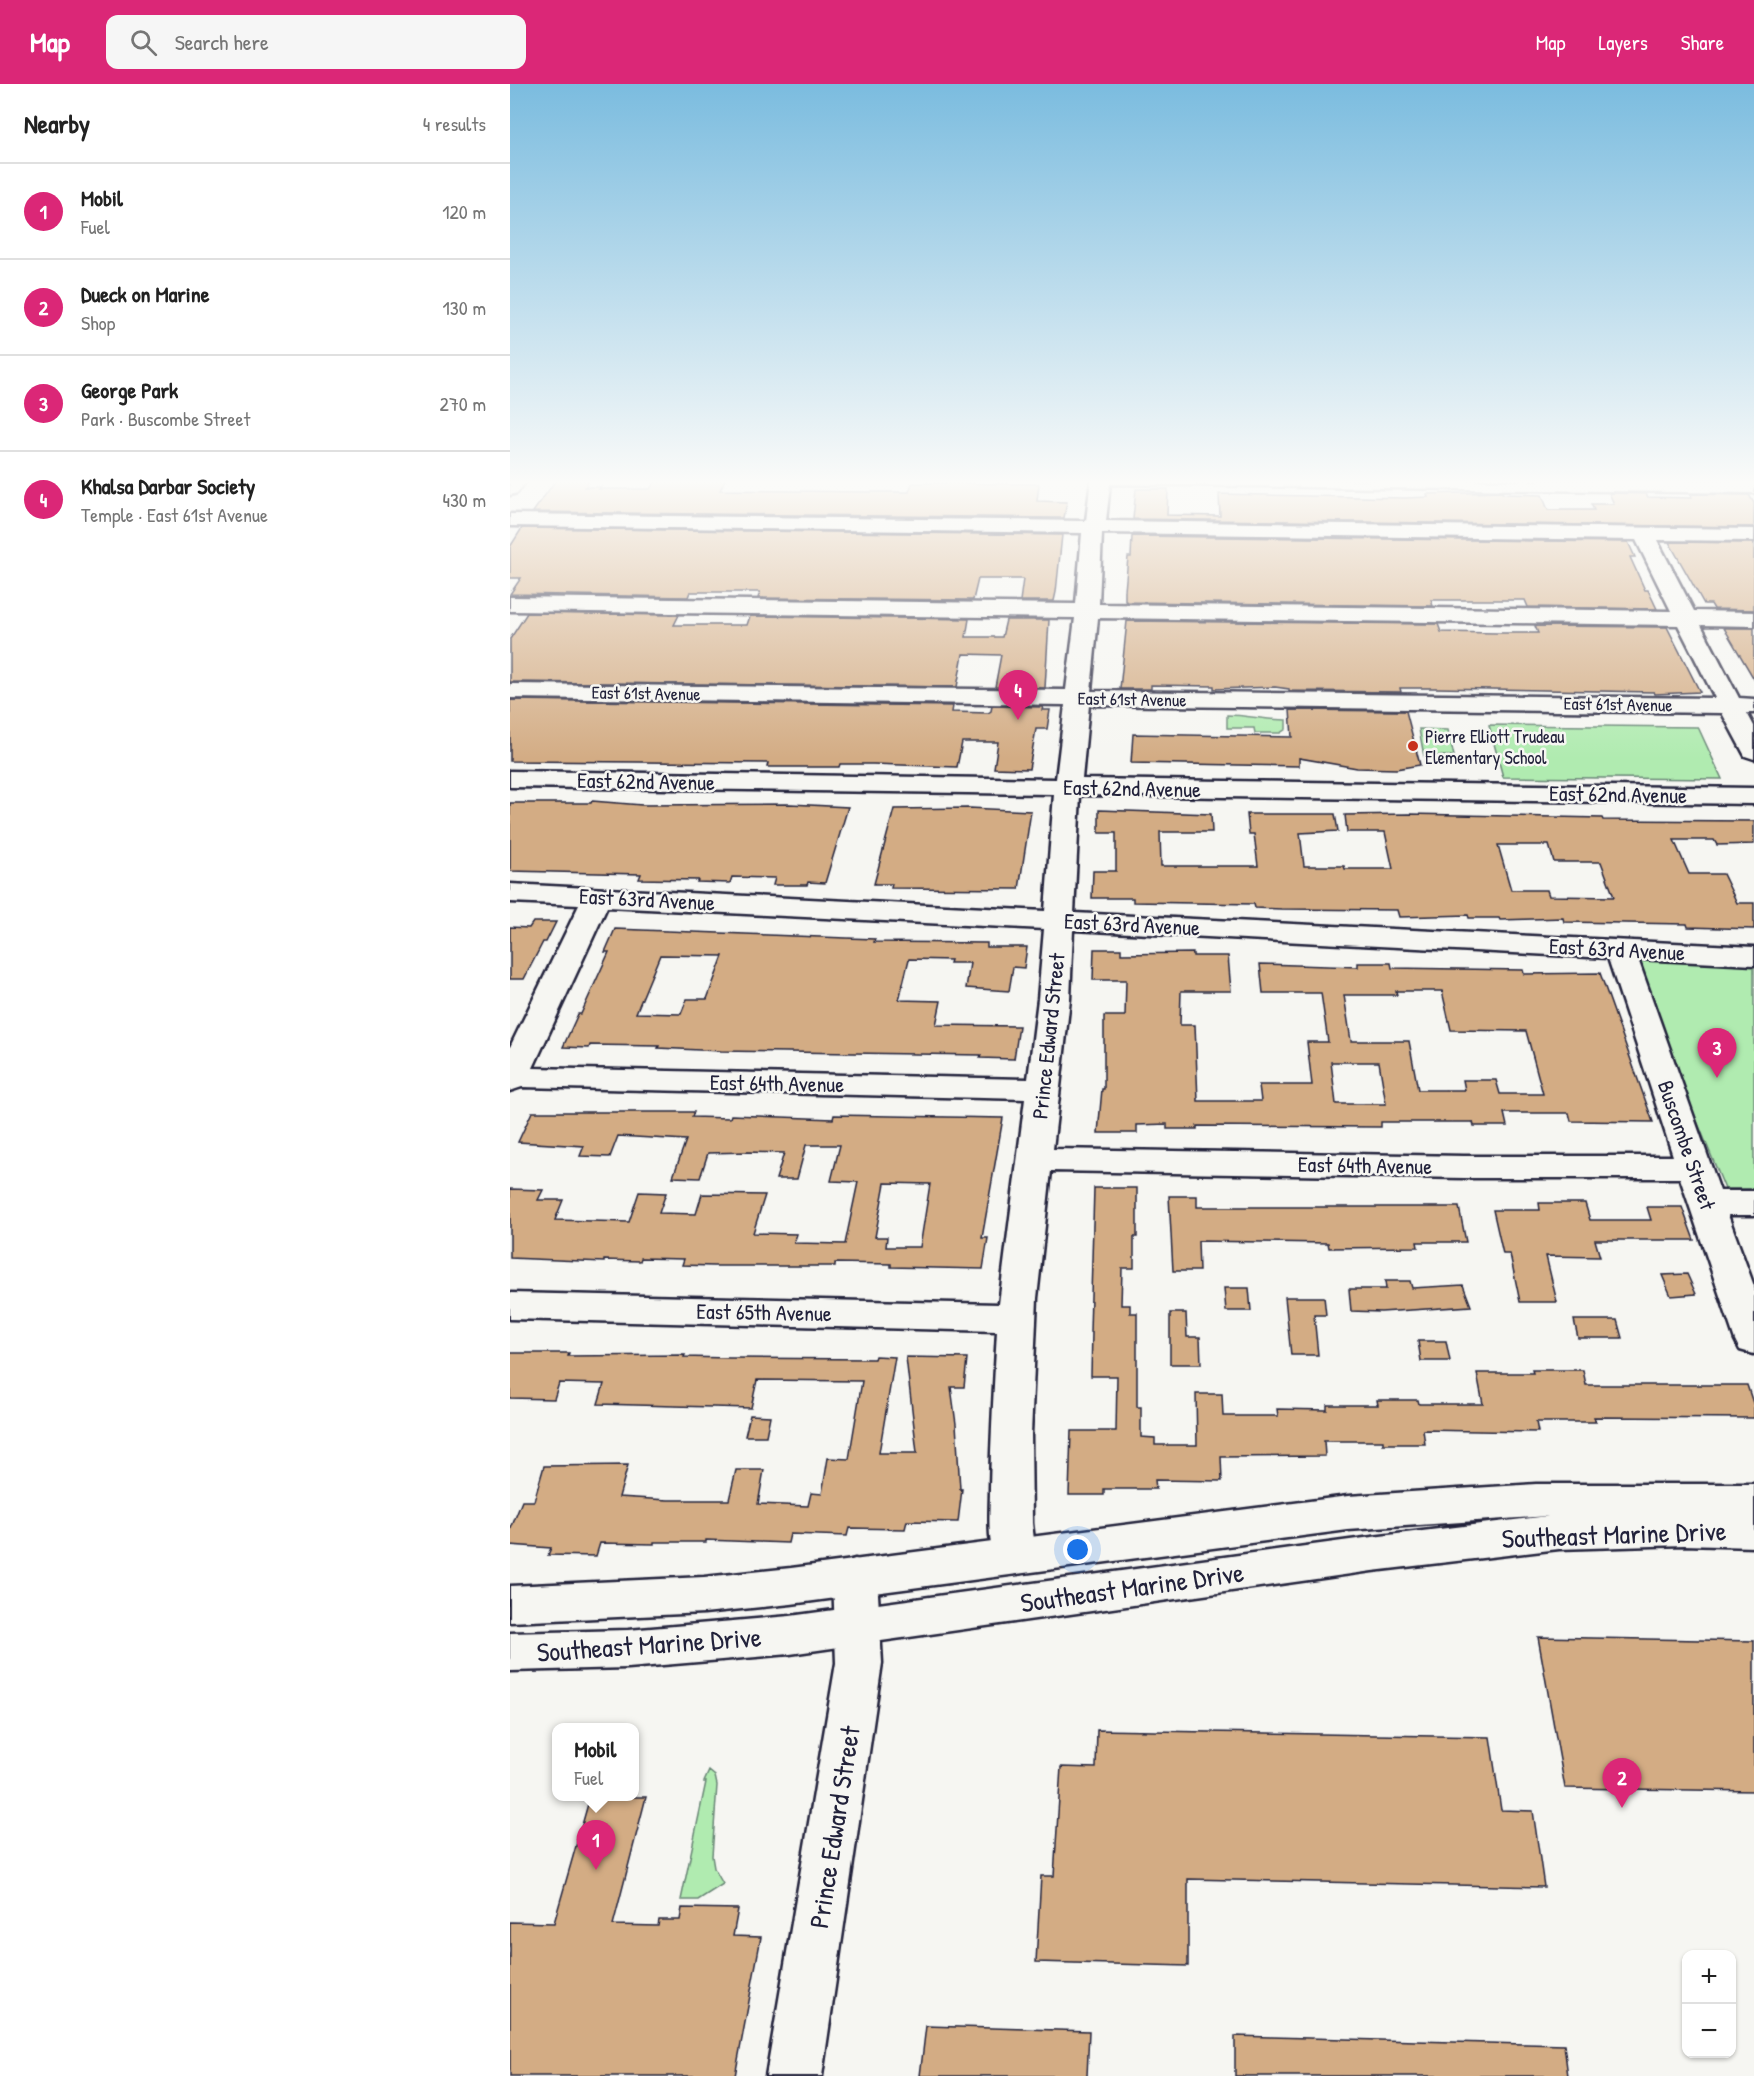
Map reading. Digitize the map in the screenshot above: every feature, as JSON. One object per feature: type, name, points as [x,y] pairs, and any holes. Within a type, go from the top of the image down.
[{"type":"street","name":"Prince Edward Street","points":[[1014,1557],[1011,1523],[1011,1434],[1017,1317],[1054,999],[1068,787],[1091,573]]},
{"type":"street","points":[[1663,573],[1687,618],[1743,706],[1754,751]]},
{"type":"street","points":[[510,604],[1754,619]]},
{"type":"street","name":"East 61st Avenue","points":[[510,691],[1743,706]]},
{"type":"street","name":"East 62nd Avenue","points":[[510,779],[1754,796]]},
{"type":"street","name":"East 63rd Avenue","points":[[510,893],[1754,956]]},
{"type":"street","points":[[511,1078],[597,897]]},
{"type":"street","name":"Buscombe Street","points":[[1622,949],[1624,966],[1754,1340]]},
{"type":"street","name":"East 64th Avenue","points":[[511,1078],[1043,1089]]},
{"type":"street","name":"East 64th Avenue","points":[[1035,1160],[1476,1167],[1695,1167]]},
{"type":"street","points":[[1707,1203],[1754,1203]]},
{"type":"street","name":"East 65th Avenue","points":[[510,1306],[1017,1317]]},
{"type":"street","name":"Southeast Marine Drive","points":[[510,1604],[704,1595],[1360,1513],[1536,1500],[1754,1500]]},
{"type":"street","name":"Southeast Marine Drive","points":[[510,1652],[628,1649],[790,1635],[1360,1556],[1559,1532],[1684,1528],[1754,1530]]},
{"type":"street","name":"Prince Edward Street","points":[[794,2076],[859,1663],[855,1577]]},
{"type":"green space","points":[[1227,715],[1286,720],[1286,729],[1280,733],[1255,733],[1254,728],[1227,728]]},
{"type":"green space","points":[[1489,725],[1698,727],[1722,779],[1503,777]]},
{"type":"green space","points":[[1419,729],[1448,730],[1454,756],[1424,756]]},
{"type":"green space","points":[[1644,958],[1754,963],[1754,1189],[1725,1189],[1634,968],[1635,962]]},
{"type":"green space","points":[[709,1771],[715,1776],[717,1785],[712,1856],[714,1868],[723,1884],[698,1900],[681,1900],[706,1782],[704,1782]]},
{"type":"building","points":[[510,573],[1058,573],[1054,601],[1020,601],[1023,579],[978,579],[973,600],[758,598],[760,592],[690,592],[688,597],[510,594],[521,578],[510,578]]},
{"type":"building","points":[[1127,573],[1637,573],[1657,609],[1528,607],[1525,600],[1431,600],[1433,606],[1128,602],[1125,601]]},
{"type":"building","points":[[1686,573],[1754,573],[1754,610],[1714,609],[1711,604],[1704,604]]},
{"type":"building","points":[[527,613],[679,615],[674,625],[747,625],[750,616],[969,619],[966,637],[1002,637],[1006,620],[1049,620],[1045,688],[995,687],[1001,655],[963,654],[957,687],[510,682],[510,639]]},
{"type":"building","points":[[1127,621],[1438,624],[1441,632],[1497,633],[1538,633],[1535,626],[1667,627],[1700,692],[1655,694],[1654,692],[1436,688],[1400,688],[1401,692],[1289,691],[1289,689],[1275,687],[1214,689],[1214,686],[1151,685],[1151,689],[1120,689]]},
{"type":"building","points":[[1724,628],[1754,628],[1754,679]]},
{"type":"building","points":[[510,700],[953,706],[952,712],[988,713],[992,706],[1043,707],[1042,710],[1050,710],[1047,729],[1036,729],[1029,769],[994,768],[998,742],[962,742],[957,767],[840,764],[839,767],[767,767],[768,763],[510,761]]},
{"type":"building","points":[[1290,710],[1406,711],[1420,765],[1396,769],[1357,768],[1299,758],[1299,766],[1131,763],[1133,734],[1292,737]]},
{"type":"building","points":[[592,801],[642,805],[790,804],[848,807],[825,883],[773,885],[775,878],[732,877],[730,883],[639,879],[641,874],[510,871],[510,803],[591,803]]},
{"type":"building","points":[[969,808],[1031,811],[1019,889],[891,888],[892,884],[874,884],[894,809]]},
{"type":"building","points":[[1099,810],[1211,814],[1212,832],[1160,832],[1161,866],[1258,866],[1254,834],[1249,834],[1247,814],[1335,814],[1338,831],[1300,833],[1304,866],[1393,869],[1385,832],[1347,832],[1345,815],[1409,814],[1602,818],[1603,820],[1754,821],[1754,844],[1717,845],[1714,840],[1674,840],[1689,874],[1723,874],[1737,903],[1754,903],[1754,929],[1688,927],[1687,924],[1564,922],[1563,918],[1500,920],[1499,918],[1469,918],[1468,915],[1399,917],[1397,910],[1255,908],[1254,904],[1133,902],[1133,898],[1092,898],[1093,871],[1116,871],[1116,833],[1099,833]],"holes":[[[1498,845],[1549,845],[1554,862],[1601,862],[1614,897],[1549,896],[1547,890],[1511,890]]]},
{"type":"building","points":[[533,922],[556,922],[524,979],[510,979],[510,927],[529,928]]},
{"type":"building","points":[[615,929],[875,939],[874,942],[987,943],[987,947],[1027,947],[1024,968],[1013,967],[1009,991],[966,988],[970,963],[909,959],[899,1000],[941,1001],[936,1025],[1019,1026],[1014,1059],[980,1058],[981,1055],[721,1051],[658,1048],[659,1046],[563,1047],[578,1014],[581,1014],[609,952],[605,952]],"holes":[[[660,955],[723,956],[707,999],[687,999],[681,1014],[636,1013]]]},
{"type":"building","points":[[1094,949],[1121,949],[1121,954],[1193,953],[1193,956],[1228,956],[1231,991],[1181,991],[1180,1025],[1195,1025],[1198,1101],[1261,1101],[1259,1085],[1312,1085],[1307,1042],[1328,1042],[1321,993],[1263,993],[1260,964],[1358,967],[1358,963],[1391,963],[1392,968],[1523,970],[1524,974],[1600,973],[1653,1122],[1571,1121],[1569,1113],[1504,1113],[1507,1126],[1474,1126],[1473,1122],[1381,1122],[1381,1127],[1197,1126],[1197,1129],[1167,1129],[1167,1124],[1137,1125],[1137,1133],[1098,1133],[1102,1089],[1104,1089],[1104,1016],[1125,1016],[1126,980],[1093,980]],"holes":[[[1396,991],[1442,991],[1451,1030],[1526,1031],[1543,1094],[1500,1094],[1496,1080],[1463,1080],[1465,1090],[1418,1090],[1409,1041],[1351,1041],[1344,995],[1397,995]],[[1331,1062],[1379,1062],[1386,1104],[1336,1104]]]},
{"type":"building","points":[[532,1112],[694,1112],[692,1117],[730,1118],[731,1115],[833,1119],[834,1115],[1003,1118],[982,1238],[988,1238],[983,1269],[835,1263],[835,1266],[713,1266],[682,1265],[684,1259],[641,1258],[640,1261],[604,1260],[604,1262],[510,1258],[510,1189],[543,1190],[538,1200],[563,1200],[555,1220],[629,1222],[639,1192],[666,1193],[659,1213],[696,1214],[702,1194],[765,1195],[753,1233],[797,1234],[794,1243],[845,1244],[858,1182],[831,1181],[840,1145],[806,1145],[797,1179],[776,1179],[784,1153],[708,1153],[700,1178],[673,1177],[686,1140],[618,1136],[610,1157],[580,1156],[584,1146],[518,1142]],"holes":[[[885,1183],[930,1184],[920,1247],[886,1247],[887,1237],[875,1237]]]},
{"type":"building","points":[[1094,1188],[1137,1188],[1137,1237],[1134,1237],[1134,1268],[1122,1268],[1121,1305],[1130,1305],[1130,1313],[1137,1313],[1137,1407],[1141,1407],[1141,1437],[1155,1438],[1155,1445],[1197,1445],[1196,1394],[1222,1394],[1223,1416],[1278,1416],[1277,1409],[1327,1410],[1327,1405],[1378,1405],[1377,1400],[1418,1400],[1419,1404],[1483,1404],[1477,1373],[1533,1373],[1532,1370],[1583,1370],[1586,1385],[1747,1385],[1754,1406],[1754,1418],[1594,1417],[1596,1422],[1536,1422],[1538,1432],[1423,1430],[1425,1444],[1324,1441],[1325,1456],[1221,1457],[1222,1481],[1155,1480],[1156,1489],[1104,1489],[1104,1495],[1069,1495],[1071,1431],[1116,1431],[1117,1376],[1091,1376]]},
{"type":"building","points":[[1169,1196],[1197,1196],[1197,1207],[1459,1207],[1466,1242],[1417,1242],[1418,1247],[1329,1248],[1328,1243],[1198,1241],[1199,1271],[1173,1271]]},
{"type":"building","points":[[1539,1203],[1585,1203],[1590,1220],[1651,1220],[1647,1207],[1682,1207],[1694,1240],[1595,1240],[1600,1257],[1546,1256],[1557,1302],[1520,1302],[1510,1254],[1503,1254],[1493,1210],[1540,1210]]},
{"type":"building","points":[[1687,1274],[1696,1294],[1671,1296],[1662,1275]]},
{"type":"building","points":[[1385,1281],[1410,1281],[1412,1288],[1463,1285],[1471,1306],[1381,1312],[1351,1311],[1349,1289],[1386,1289]]},
{"type":"building","points":[[1224,1288],[1249,1288],[1251,1311],[1226,1311]]},
{"type":"building","points":[[1285,1297],[1324,1297],[1326,1315],[1314,1315],[1318,1355],[1291,1355]]},
{"type":"building","points":[[1170,1313],[1186,1313],[1187,1337],[1200,1337],[1201,1364],[1170,1364]]},
{"type":"building","points":[[1574,1320],[1617,1320],[1622,1338],[1578,1338]]},
{"type":"building","points":[[1418,1341],[1446,1341],[1450,1361],[1421,1361]]},
{"type":"building","points":[[510,1353],[569,1353],[568,1356],[685,1355],[684,1357],[729,1358],[874,1359],[875,1356],[895,1357],[879,1453],[917,1453],[906,1357],[967,1358],[964,1387],[951,1387],[960,1489],[962,1489],[958,1522],[907,1521],[905,1529],[849,1528],[847,1536],[790,1534],[788,1543],[706,1540],[706,1542],[654,1542],[654,1544],[600,1543],[596,1556],[548,1555],[551,1548],[510,1545],[510,1531],[522,1501],[534,1501],[544,1466],[628,1465],[619,1497],[668,1500],[729,1500],[736,1470],[764,1470],[758,1504],[808,1506],[811,1493],[822,1494],[828,1458],[849,1459],[862,1381],[757,1380],[751,1408],[598,1404],[604,1384],[559,1383],[554,1399],[510,1398]]},
{"type":"building","points":[[750,1415],[770,1416],[766,1436],[745,1436]]},
{"type":"building","points":[[1538,1637],[1754,1641],[1754,1791],[1565,1788]]},
{"type":"building","points":[[1097,1730],[1490,1737],[1501,1810],[1533,1811],[1544,1887],[1188,1879],[1188,1966],[1036,1962],[1041,1876],[1054,1876],[1061,1767],[1096,1768]]},
{"type":"building","points":[[639,1797],[646,1797],[613,1925],[658,1926],[659,1920],[680,1920],[682,1908],[738,1909],[733,1936],[761,1937],[735,2076],[510,2076],[510,1922],[554,1923],[589,1801],[639,1801]]},
{"type":"building","points":[[926,2026],[1089,2031],[1087,2076],[920,2076]]},
{"type":"building","points":[[1235,2036],[1564,2045],[1568,2076],[1235,2076]]},
{"type":"place","name":"Khalsa Darbar Society","points":[[1018,720]]},
{"type":"place","name":"Pierre Elliott Trudeau Elementary School","points":[[1413,746]]},
{"type":"place","name":"George Park","points":[[1717,1078]]},
{"type":"place","name":"Dueck on Marine","points":[[1622,1808]]},
{"type":"place","name":"Mobil","points":[[596,1870]]}]
